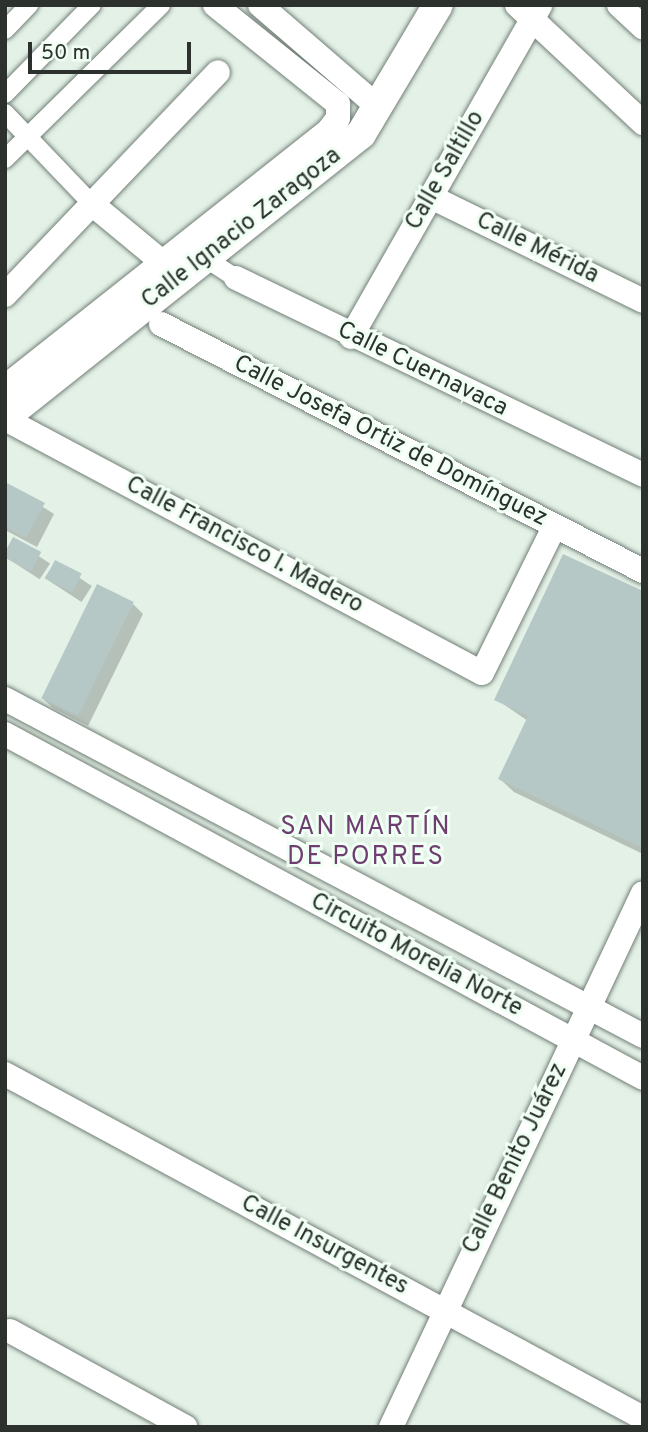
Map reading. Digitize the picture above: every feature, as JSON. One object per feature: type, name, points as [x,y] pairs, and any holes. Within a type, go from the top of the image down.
[{"type":"street","points":[[5,30],[29,5]]},
{"type":"street","points":[[5,94],[92,5]]},
{"type":"street","points":[[5,159],[161,5]]},
{"type":"street","points":[[8,380],[329,130],[338,118],[338,104],[215,5]]},
{"type":"street","points":[[260,5],[378,107]]},
{"type":"street","name":"Calle Ignacio Zaragoza","points":[[5,418],[150,317],[205,258],[361,134],[438,5]]},
{"type":"street","points":[[619,5],[643,27]]},
{"type":"street","points":[[529,10],[643,122]]},
{"type":"street","name":"Calle Saltillo","points":[[351,337],[431,197],[529,10]]},
{"type":"street","points":[[5,295],[218,72]]},
{"type":"street","points":[[5,113],[92,204],[161,261]]},
{"type":"street","name":"Calle Mérida","points":[[431,197],[643,302]]},
{"type":"street","name":"Calle Cuernavaca","points":[[205,258],[236,278],[351,337],[643,475]]},
{"type":"street","name":"Calle Josefa Ortiz de Domínguez","points":[[150,317],[643,571]]},
{"type":"street","name":"Calle Francisco I. Madero","points":[[5,418],[482,673],[554,527]]},
{"type":"street","name":"Circuito Morelia Norte","points":[[5,699],[643,1036]]},
{"type":"street","name":"Circuito Morelia Norte","points":[[5,734],[643,1078]]},
{"type":"street","name":"Calle Benito Juárez","points":[[391,1427],[643,893]]},
{"type":"street","name":"Calle Insurgentes","points":[[5,1074],[643,1418]]},
{"type":"street","points":[[10,1331],[185,1427]]},
{"type":"building","points":[[5,482],[45,503],[26,538],[5,527]]},
{"type":"building","points":[[13,537],[41,552],[31,571],[5,558]]},
{"type":"building","points":[[563,554],[643,591],[643,848],[498,779],[528,716],[494,700]]},
{"type":"building","points":[[55,560],[82,574],[72,592],[45,579]]},
{"type":"building","points":[[97,584],[134,602],[78,716],[41,698]]},
{"type":"district","name":"SAN MARTÍN DE PORRES","points":[[366,843]]}]
